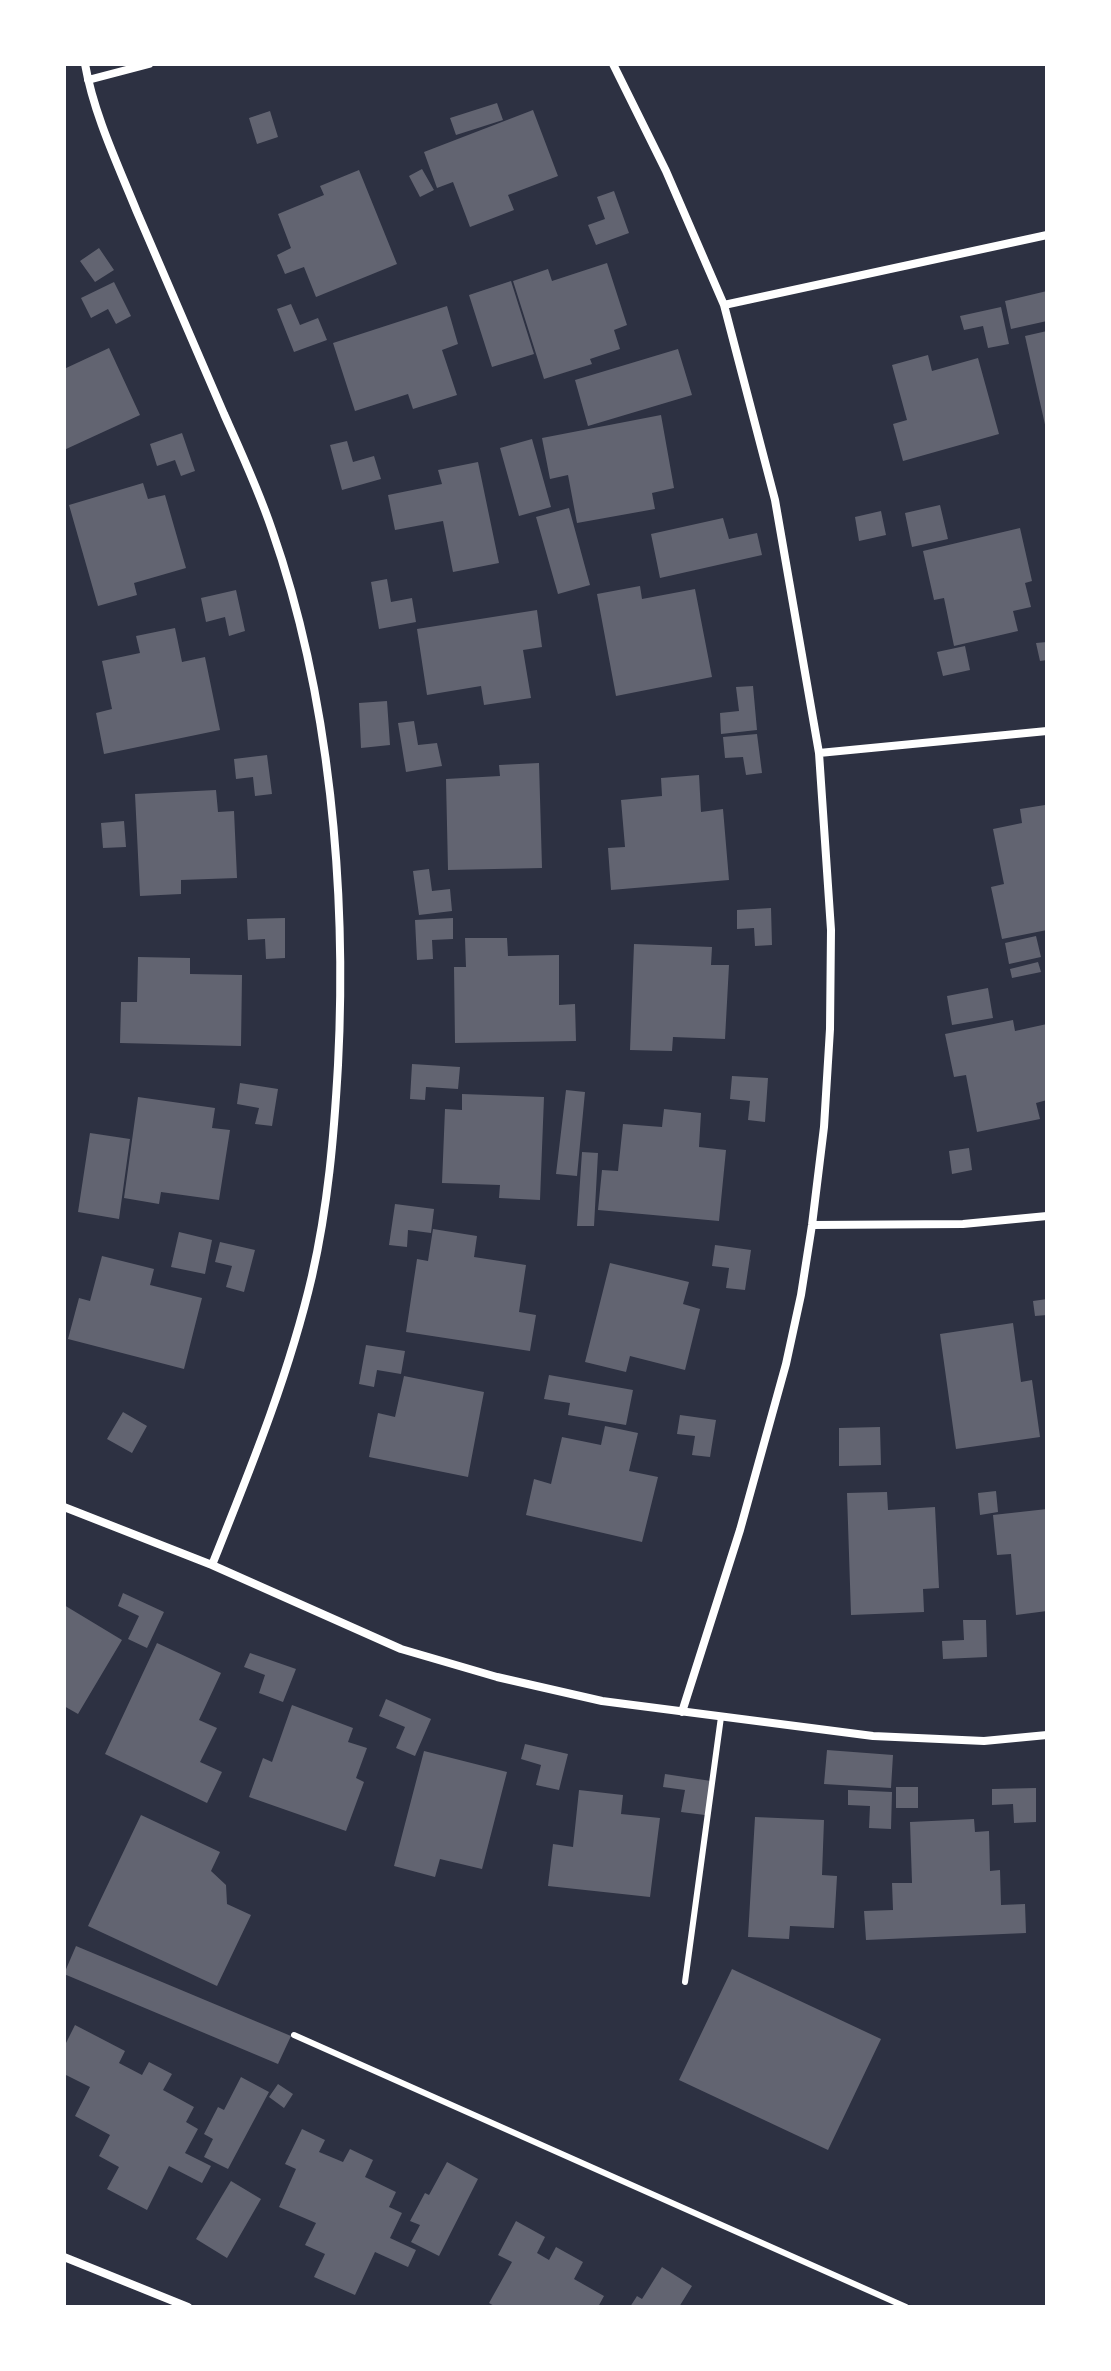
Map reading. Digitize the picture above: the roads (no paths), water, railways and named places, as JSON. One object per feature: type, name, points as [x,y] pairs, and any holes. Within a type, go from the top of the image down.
[{"type":"street","points":[[85,64],[113,154],[272,531],[300,630],[318,716],[334,832],[340,936],[339,1039],[334,1139],[325,1207],[312,1275],[273,1409],[212,1565]]},
{"type":"street","points":[[88,80],[149,64]]},
{"type":"street","points":[[613,64],[666,171],[724,305],[775,500],[819,753],[831,930],[830,1029],[824,1127],[812,1225],[786,1364],[740,1530],[682,1712]]},
{"type":"street","points":[[724,305],[1047,235]]},
{"type":"street","points":[[819,753],[1047,731]]},
{"type":"street","points":[[812,1225],[963,1224],[1047,1216]]},
{"type":"street","points":[[64,1507],[212,1565],[401,1649],[512,1681],[602,1701],[873,1736],[984,1741],[1047,1735]]},
{"type":"street","points":[[64,2257],[188,2307]]},
{"type":"lane","points":[[685,1982],[721,1717]]},
{"type":"lane","points":[[294,2035],[906,2307]]}]
